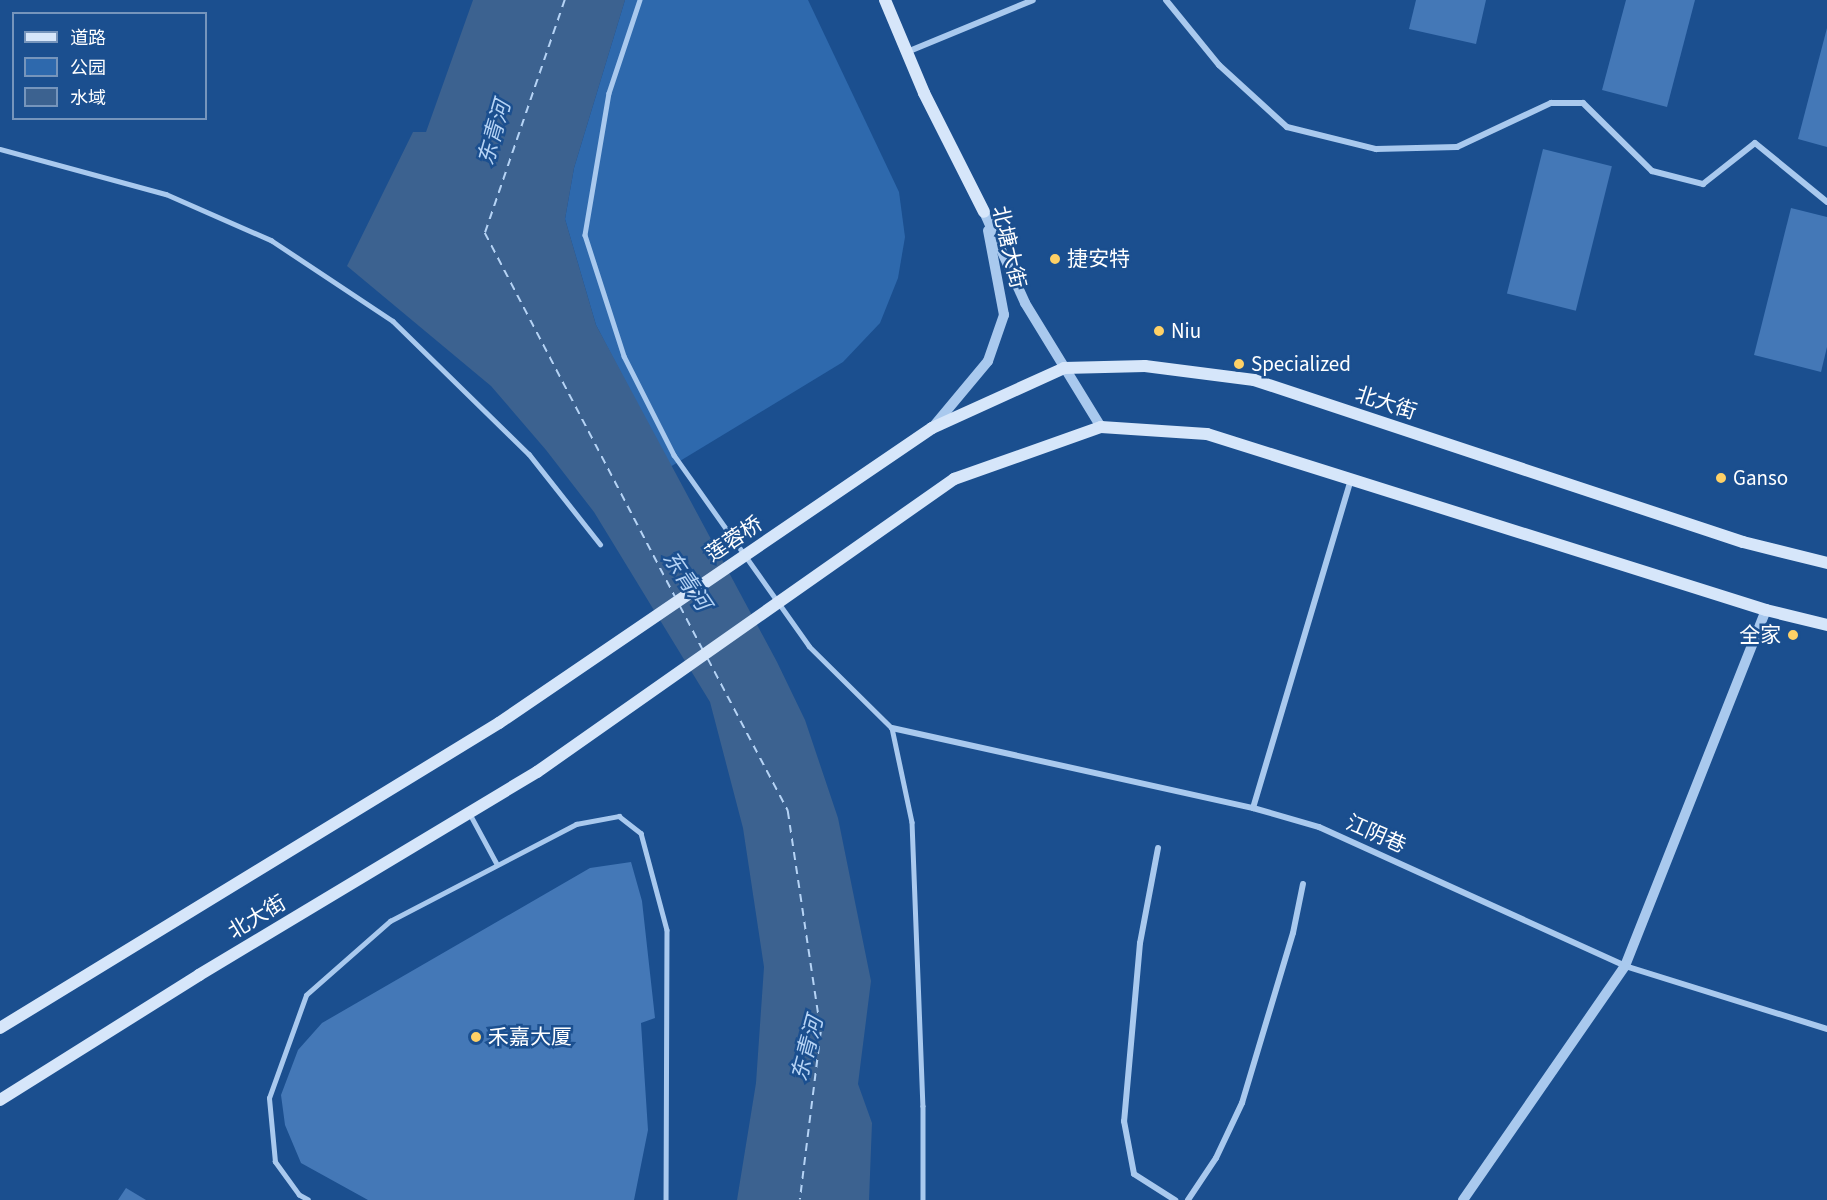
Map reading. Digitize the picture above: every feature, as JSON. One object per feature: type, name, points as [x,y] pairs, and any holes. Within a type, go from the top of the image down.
[{"type":"main road","name":"北塘大街","points":[[885,0],[907,52],[984,212]]},
{"type":"main road","name":"北大街","points":[[932,428],[1064,368],[1145,366],[1254,380],[1743,542],[1827,563]]},
{"type":"main road","name":"北大街","points":[[0,1100],[537,772],[954,479],[1101,427]]},
{"type":"main road","points":[[1101,427],[1207,434],[1352,476],[1766,610],[1827,625]]},
{"type":"main road","name":"莲蓉桥","points":[[499,723],[932,428]]},
{"type":"main road","name":"北大街","points":[[0,1028],[499,723]]},
{"type":"street","points":[[907,52],[1033,0]]},
{"type":"street","points":[[1166,0],[1219,65],[1287,127],[1376,149],[1457,147],[1551,103],[1583,103],[1652,171],[1703,184],[1755,143],[1827,202]]},
{"type":"street","points":[[984,212],[1025,303],[1101,427]]},
{"type":"street","name":"北塘大街","points":[[932,428],[988,362],[1004,315],[984,212]]},
{"type":"street","points":[[1253,808],[1352,476]]},
{"type":"street","points":[[1463,1200],[1625,966],[1766,610]]},
{"type":"street","name":"江阴巷","points":[[892,728],[1253,808],[1319,826],[1625,966],[1827,1029]]},
{"type":"street","points":[[1158,848],[1140,943],[1124,1121],[1134,1174],[1175,1200]]},
{"type":"street","points":[[1188,1200],[1216,1158],[1242,1103],[1293,933],[1303,884]]},
{"type":"lane","points":[[640,0],[609,93],[585,235],[624,356],[674,454],[809,646],[892,728],[912,822],[923,1106],[923,1200]]},
{"type":"lane","points":[[0,149],[166,194],[271,240],[393,321],[529,454],[600,544]]},
{"type":"lane","points":[[469,813],[497,864]]},
{"type":"lane","points":[[308,1200],[299,1196],[275,1162],[269,1098],[306,995],[390,921],[576,824],[619,816],[641,833],[667,930],[666,1200]]},
{"type":"green space","points":[[625,0],[808,0],[899,192],[905,237],[898,278],[880,323],[843,362],[670,467],[596,325],[565,219],[574,168]]},
{"type":"water","name":"东青河","points":[[473,0],[625,0],[574,168],[565,219],[596,325],[777,662],[805,720],[838,818],[871,981],[858,1084],[872,1123],[869,1200],[737,1200],[756,1083],[764,967],[743,828],[710,702],[594,512],[546,450],[491,386],[347,266],[413,132],[426,132]]},
{"type":"building","points":[[1416,0],[1486,0],[1476,44],[1409,29]]},
{"type":"building","points":[[1626,0],[1695,0],[1667,107],[1602,90]]},
{"type":"building","points":[[1827,28],[1827,147],[1798,139]]},
{"type":"building","points":[[1543,149],[1612,166],[1576,311],[1507,294]]},
{"type":"building","points":[[1791,208],[1827,217],[1827,347],[1821,372],[1754,355]]},
{"type":"building","name":"禾嘉大厦","points":[[631,862],[642,901],[655,1018],[641,1023],[648,1130],[634,1200],[368,1200],[301,1163],[285,1125],[281,1095],[298,1050],[322,1023],[590,868]]},
{"type":"building","points":[[126,1188],[146,1200],[118,1200]]},
{"type":"ferry route","points":[[565,0],[485,233],[675,596]]},
{"type":"ferry route","points":[[680,606],[703,650]]},
{"type":"ferry route","points":[[708,659],[788,811],[821,1032],[800,1200]]},
{"type":"place","name":"捷安特","points":[[1055,259]]},
{"type":"place","name":"Niu","points":[[1159,331]]},
{"type":"place","name":"Specialized","points":[[1239,364]]},
{"type":"place","name":"Ganso","points":[[1721,478]]},
{"type":"place","name":"全家","points":[[1793,635]]},
{"type":"place","name":"禾嘉大厦","points":[[476,1037]]}]
